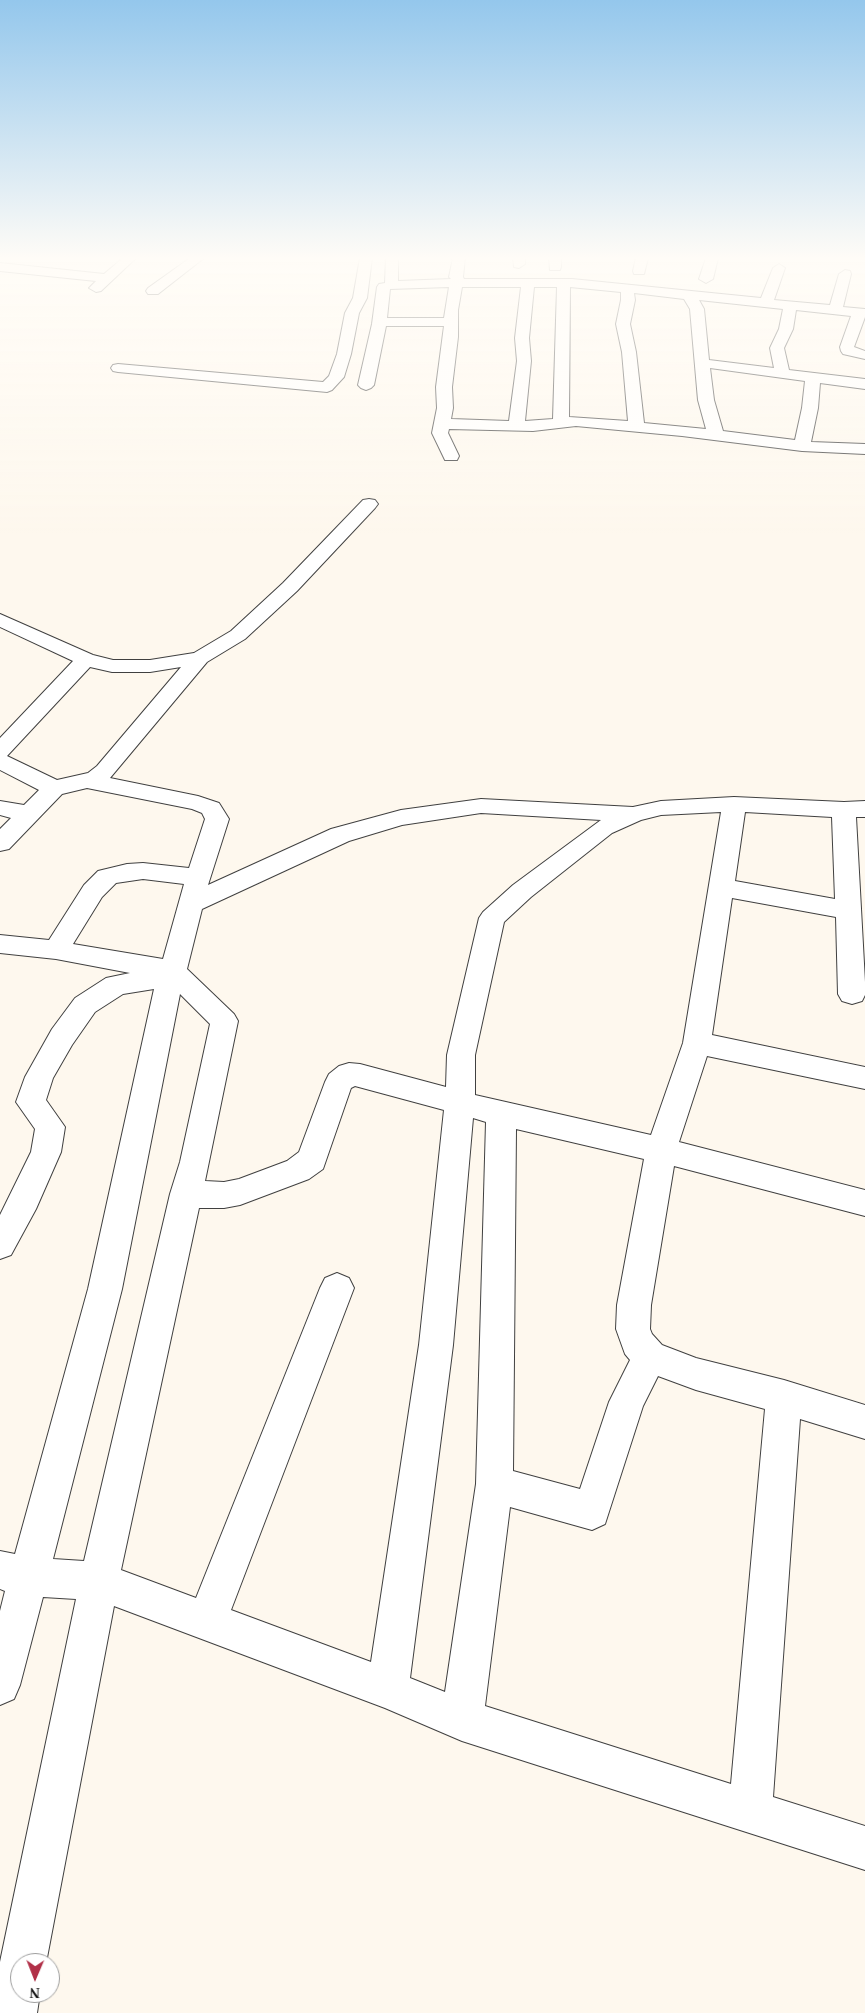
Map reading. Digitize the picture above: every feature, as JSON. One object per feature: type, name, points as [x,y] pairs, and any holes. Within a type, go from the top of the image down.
[{"type":"street","points":[[118,368],[327,387],[336,377],[344,352]]},
{"type":"street","points":[[366,385],[373,352]]},
{"type":"street","points":[[448,352],[440,433],[451,456]]},
{"type":"street","points":[[517,426],[519,393],[524,361],[523,352]]},
{"type":"street","points":[[561,352],[561,423]]},
{"type":"street","points":[[629,352],[637,427]]},
{"type":"street","points":[[701,352],[706,400],[716,435]]},
{"type":"street","points":[[778,352],[782,372]]},
{"type":"street","points":[[852,352],[865,355]]},
{"type":"street","points":[[702,363],[865,384]]},
{"type":"street","points":[[711,417],[733,367]]},
{"type":"street","points":[[802,446],[810,408],[813,378]]},
{"type":"street","points":[[442,424],[517,426],[576,421],[802,446],[865,449]]},
{"type":"street","points":[[0,843],[54,788],[88,781],[105,771],[200,658],[238,636],[290,587],[369,504]]},
{"type":"street","points":[[0,620],[86,660],[112,666],[141,666],[200,658]]},
{"type":"street","points":[[0,751],[86,660]]},
{"type":"street","points":[[0,761],[54,788]]},
{"type":"street","points":[[0,1685],[14,1573],[105,1289],[172,974],[198,877],[217,819],[211,808],[198,803],[88,781]]},
{"type":"street","points":[[734,804],[697,1043],[661,1150],[634,1305],[633,1329],[637,1343],[650,1357],[696,1374],[784,1397],[865,1422]]},
{"type":"street","points":[[388,1688],[436,1345],[460,1103],[462,1056],[492,918],[522,891],[604,828],[634,814],[661,808],[734,804],[854,810],[848,910],[852,994]]},
{"type":"street","points":[[192,903],[340,835],[402,818],[481,806],[634,814]]},
{"type":"street","points":[[0,808],[28,813]]},
{"type":"street","points":[[56,950],[93,891],[107,877],[127,872],[143,871],[198,877]]},
{"type":"street","points":[[720,887],[848,910]]},
{"type":"street","points":[[0,944],[56,950],[172,974],[224,1021],[195,1162],[186,1194],[99,1581],[25,1953]]},
{"type":"street","points":[[0,1246],[20,1209],[46,1152],[50,1127],[31,1102],[39,1077],[62,1037],[85,1005],[116,985],[172,974]]},
{"type":"street","points":[[697,1043],[865,1078]]},
{"type":"street","points":[[186,1194],[224,1195],[240,1192],[298,1170],[312,1160],[339,1082],[348,1074],[360,1075],[500,1114],[661,1150],[865,1203]]},
{"type":"street","points":[[462,1720],[494,1484],[500,1114]]},
{"type":"street","points":[[207,1620],[337,1288]]},
{"type":"street","points":[[494,1484],[592,1511],[627,1402],[650,1357]]},
{"type":"street","points":[[750,1812],[784,1397]]},
{"type":"street","points":[[14,1573],[99,1581],[388,1688],[462,1720],[865,1848]]}]
